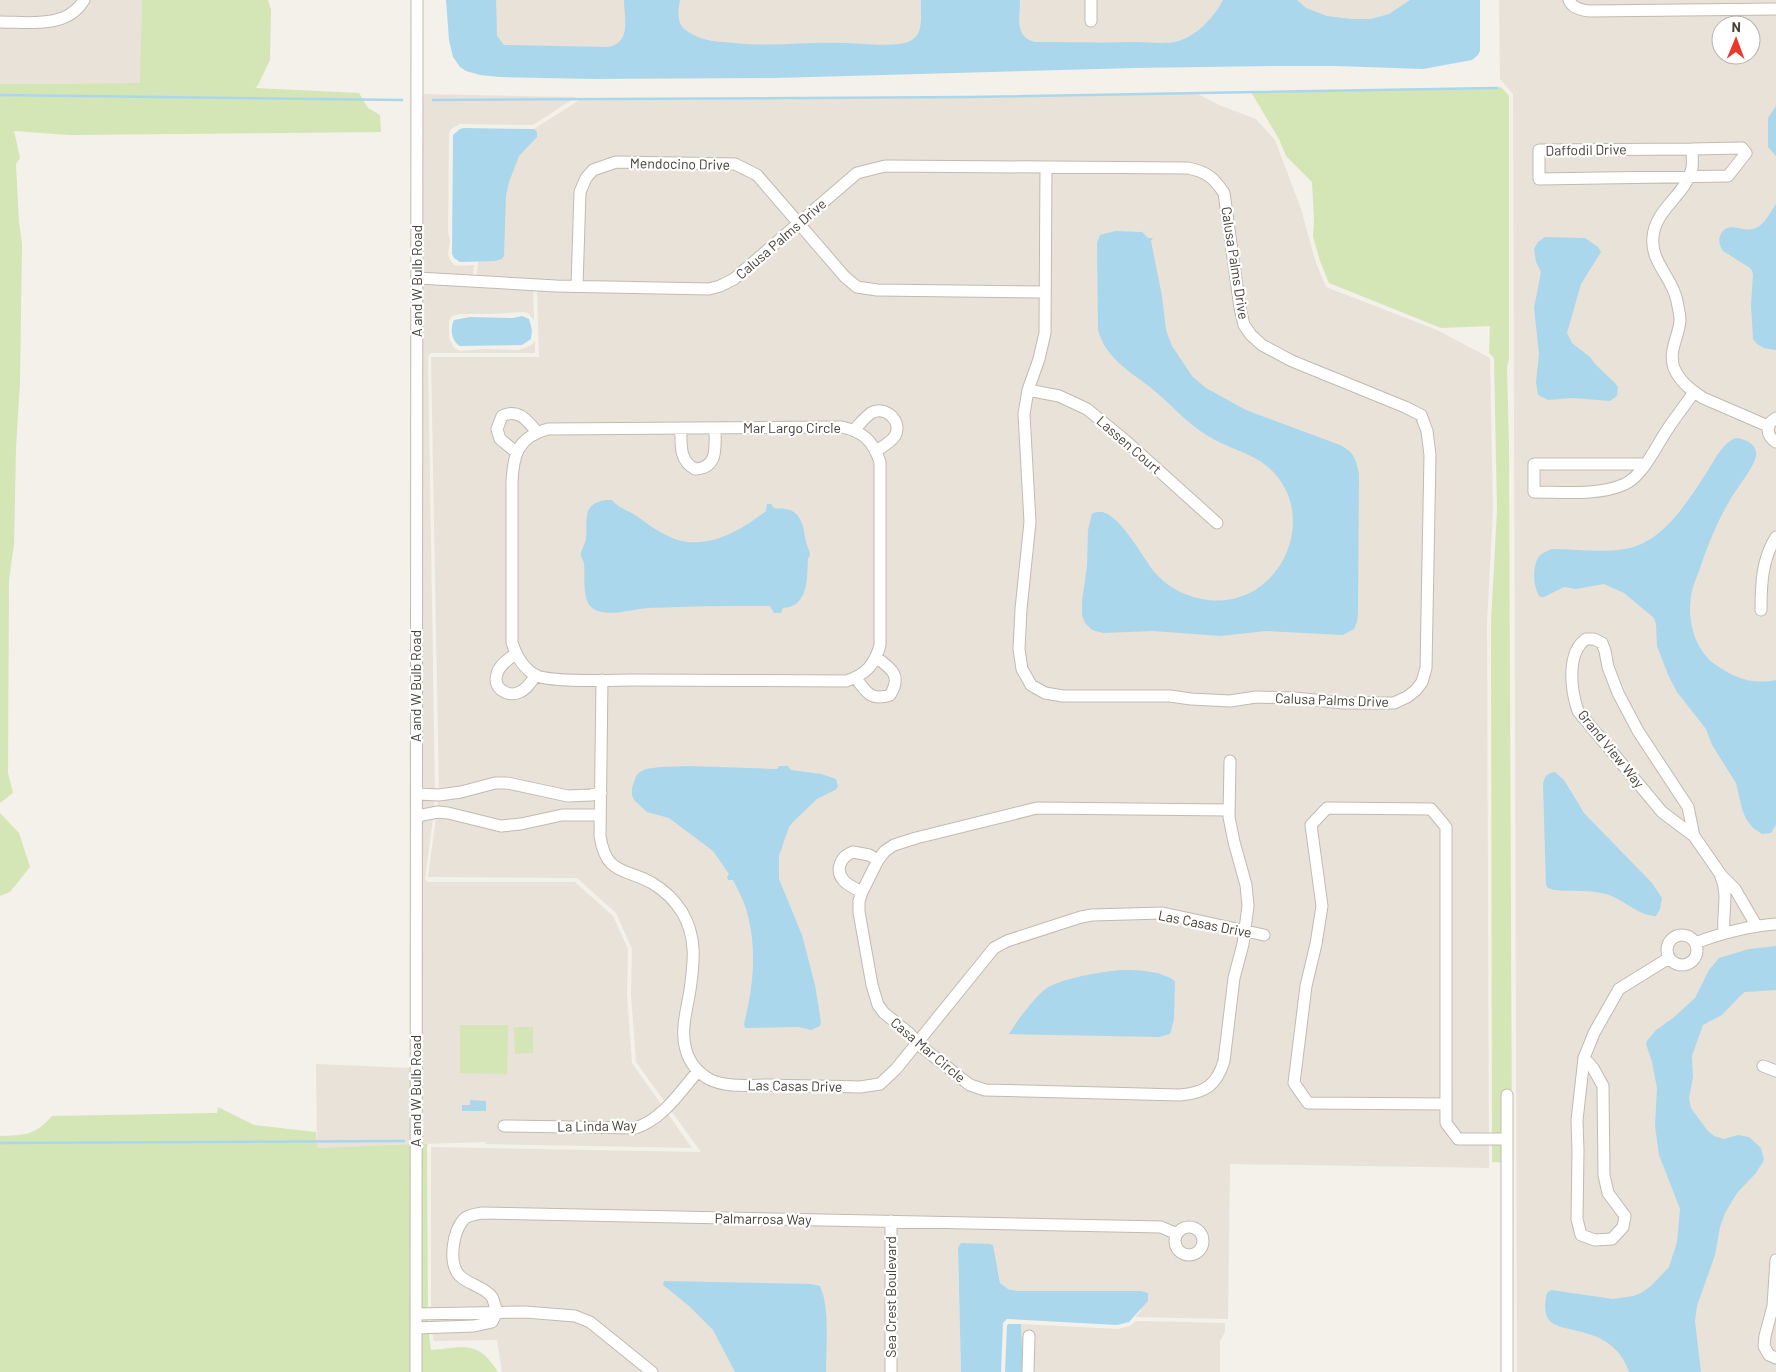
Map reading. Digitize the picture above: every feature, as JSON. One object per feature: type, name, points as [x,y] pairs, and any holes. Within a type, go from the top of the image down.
[{"type":"street","points":[[0,22],[49,22],[61,20],[71,15],[80,7],[84,0]]},
{"type":"street","name":"A and W Bulb Road","points":[[416,1372],[418,0]]},
{"type":"street","points":[[1091,0],[1092,21]]},
{"type":"street","points":[[1570,2],[1579,9],[1589,11],[1776,9]]},
{"type":"street","name":"Daffodil Drive","points":[[1730,147],[1742,148],[1746,153],[1728,176],[1688,177],[1539,179],[1539,150],[1730,147]]},
{"type":"street","points":[[1692,149],[1692,168],[1686,184],[1663,212],[1655,226],[1652,238],[1658,264],[1674,290],[1677,300],[1680,320],[1672,350],[1672,361],[1680,381],[1703,398],[1772,422],[1768,434],[1776,442]]},
{"type":"street","name":"Mendocino Drive","points":[[577,286],[580,192],[586,178],[593,170],[616,162],[735,164],[757,174],[845,277],[857,287],[877,290],[1046,292]]},
{"type":"street","name":"Calusa Palms Drive","points":[[418,278],[577,286],[709,289],[734,279],[857,174],[866,170],[885,166],[1046,167],[1188,168],[1203,171],[1216,181],[1224,193],[1240,308],[1244,325],[1251,335],[1262,345],[1283,357],[1421,415],[1428,431],[1430,455],[1426,668],[1422,682],[1407,697],[1394,703],[1344,703],[1295,698],[1256,697],[1230,701],[1170,696],[1063,696],[1045,693],[1031,685],[1022,669],[1019,649],[1030,522],[1024,414],[1028,390],[1039,359],[1045,333],[1046,167]]},
{"type":"street","name":"Lassen Court","points":[[1028,390],[1059,396],[1087,409],[1127,442],[1217,523]]},
{"type":"street","points":[[1645,464],[1534,464],[1534,492],[1586,492],[1626,484],[1637,475],[1645,464],[1669,427],[1694,392]]},
{"type":"street","points":[[516,452],[500,439],[496,429],[502,416],[508,413],[519,414],[528,420],[537,432],[528,437],[516,452],[512,483],[512,642],[515,654],[521,664],[536,675],[548,679],[846,681],[865,673],[872,666],[877,658],[880,645],[880,462],[876,451],[891,440],[897,430],[896,420],[889,413],[873,412],[854,430]]},
{"type":"street","name":"Mar Largo Circle","points":[[537,432],[548,428],[842,427],[854,430],[867,438],[876,451]]},
{"type":"street","points":[[681,428],[683,459],[690,467],[695,469],[709,465],[713,461],[715,428]]},
{"type":"street","points":[[1761,610],[1763,572],[1776,537]]},
{"type":"street","name":"Grand View Way","points":[[1694,836],[1688,807],[1638,731],[1618,693],[1608,667],[1602,643],[1594,639],[1586,639],[1577,648],[1573,658],[1573,695],[1578,711],[1662,812],[1694,836],[1721,875],[1726,886],[1724,933]]},
{"type":"street","points":[[515,654],[503,664],[497,674],[497,684],[504,693],[513,695],[523,692],[536,675]]},
{"type":"street","points":[[856,678],[870,695],[879,698],[890,695],[896,686],[895,676],[888,666],[877,658]]},
{"type":"street","points":[[602,680],[600,836],[605,856],[612,865],[651,883],[667,894],[681,911],[689,928],[693,940],[694,962],[683,1038],[689,1059],[698,1071]]},
{"type":"street","name":"Casa Mar Circle","points":[[1229,810],[1037,808],[894,845],[885,851],[878,860],[859,901],[859,912],[874,996],[878,1005],[884,1013],[910,1034],[917,1044],[970,1085],[985,1090],[1180,1095],[1200,1092],[1216,1080],[1224,1061],[1234,978],[1245,931],[1248,906],[1248,897],[1231,827],[1229,810],[1230,761]]},
{"type":"street","points":[[417,794],[439,795],[461,792],[495,783],[506,783],[568,796],[601,793]]},
{"type":"street","points":[[1446,1104],[1308,1103],[1294,1083],[1306,986],[1316,944],[1322,906],[1311,825],[1327,808],[1431,809],[1446,828],[1446,1104],[1446,1123],[1458,1139],[1507,1139]]},
{"type":"street","points":[[417,816],[438,812],[448,813],[501,826],[521,824],[562,815],[600,815]]},
{"type":"street","points":[[862,892],[844,881],[839,866],[841,862],[844,857],[853,852],[878,860]]},
{"type":"street","name":"Grand View Way","points":[[1721,875],[1735,889],[1756,925]]},
{"type":"street","name":"Las Casas Drive","points":[[698,1071],[710,1080],[732,1084],[870,1086],[880,1084],[888,1078],[917,1044],[994,948],[1007,941],[1069,920],[1092,915],[1163,913],[1264,935]]},
{"type":"street","points":[[1695,943],[1756,925],[1776,924]]},
{"type":"street","points":[[1683,935],[1692,938],[1697,951],[1696,956],[1690,963],[1677,964],[1669,958],[1667,948],[1672,938],[1683,935]]},
{"type":"street","points":[[1584,1058],[1593,1068],[1603,1086],[1604,1175],[1608,1192],[1625,1216],[1623,1227],[1612,1240],[1595,1240],[1581,1235],[1577,1218],[1577,1120],[1584,1058],[1594,1034],[1619,989],[1669,958]]},
{"type":"street","points":[[1763,1066],[1776,1071]]},
{"type":"street","name":"La Linda Way","points":[[504,1126],[635,1128],[655,1118],[698,1071]]},
{"type":"street","points":[[1507,1095],[1507,1372]]},
{"type":"street","name":"Palmarrosa Way","points":[[497,1312],[492,1298],[487,1292],[459,1274],[455,1265],[453,1244],[455,1231],[465,1218],[482,1213],[1161,1227],[1177,1234]]},
{"type":"street","name":"Sea Crest Boulevard","points":[[891,1221],[891,1372]]},
{"type":"street","points":[[1776,1260],[1772,1306],[1764,1346],[1769,1355],[1776,1358]]},
{"type":"street","points":[[416,1328],[474,1326],[492,1322],[497,1312]]},
{"type":"street","points":[[416,1314],[497,1312],[556,1313],[575,1316],[590,1322],[652,1372]]},
{"type":"street","points":[[1028,1372],[1029,1336]]},
{"type":"street","points":[[1500,1372],[1507,1342]]},
{"type":"shaded area","points":[[0,0],[142,0],[141,83],[0,84]]},
{"type":"shaded area","points":[[476,0],[1451,0],[1446,39],[478,56]]},
{"type":"shaded area","points":[[1499,0],[1776,0],[1776,1372],[1517,1372],[1513,94],[1500,79]]},
{"type":"shaded area","points":[[1194,92],[1219,105],[1256,119],[1275,140],[1301,209],[1316,263],[1326,287],[1437,330],[1490,358],[1493,510],[1487,622],[1489,1168],[1230,1164],[1228,1319],[1135,1317],[1141,1311],[1141,1291],[1017,1291],[1008,1289],[1000,1283],[998,1270],[958,1248],[961,1372],[502,1372],[497,1340],[434,1341],[431,1327],[431,1147],[701,1152],[636,1062],[631,994],[632,949],[616,913],[577,878],[428,877],[439,795],[431,357],[539,357],[537,285],[476,281],[487,179],[534,129],[581,99],[968,97]]},
{"type":"shaded area","points":[[424,94],[576,97],[533,125],[460,124],[451,129],[449,134],[448,232],[450,241],[448,254],[450,260],[454,265],[474,265],[472,281],[533,289],[534,320],[528,313],[523,312],[460,314],[452,316],[449,321],[449,338],[454,348],[460,351],[485,349],[518,350],[530,346],[535,341],[535,353],[431,353],[428,356],[435,792],[425,879],[428,882],[575,882],[613,916],[628,949],[627,994],[632,1063],[692,1148],[485,1144],[486,1142],[421,1144],[422,124]]},
{"type":"shaded area","points":[[316,1064],[412,1068],[412,1144],[317,1148]]},
{"type":"shaded area","points":[[1136,1321],[1225,1323],[1225,1332],[1220,1341],[1220,1372],[1023,1372],[1021,1324],[1117,1329],[1130,1326]]},
{"type":"green space","points":[[142,0],[268,0],[271,10],[270,60],[255,88],[359,93],[368,108],[380,115],[381,132],[69,135],[14,131],[20,158],[16,164],[22,244],[20,382],[16,448],[14,544],[9,580],[8,773],[13,793],[0,803],[0,84],[140,83]]},
{"type":"green space","points":[[1501,87],[1509,96],[1509,359],[1507,367],[1512,1163],[1492,1162],[1491,622],[1497,510],[1494,358],[1489,353],[1490,326],[1441,328],[1329,283],[1313,236],[1312,182],[1286,156],[1279,139],[1251,92]]},
{"type":"green space","points":[[0,813],[19,833],[30,867],[10,892],[0,896]]},
{"type":"green space","points":[[460,1025],[508,1025],[507,1074],[460,1073]]},
{"type":"green space","points":[[514,1027],[533,1027],[533,1053],[515,1054]]},
{"type":"green space","points":[[218,1107],[254,1125],[316,1132],[317,1148],[412,1144],[411,1372],[0,1372],[0,1136],[29,1133],[46,1123],[52,1116],[217,1113]]},
{"type":"green space","points":[[421,1144],[428,1144],[428,1327],[431,1350],[461,1347],[476,1350],[490,1361],[498,1372],[421,1372]]},
{"type":"water","points":[[446,0],[496,0],[497,36],[504,45],[608,47],[616,44],[624,35],[624,0],[680,0],[679,21],[683,28],[698,37],[710,40],[761,45],[829,43],[887,45],[904,43],[915,38],[921,23],[921,0],[1020,0],[1019,19],[1021,31],[1024,36],[1035,42],[1161,43],[1183,40],[1197,32],[1214,14],[1223,0],[1297,0],[1306,8],[1327,16],[1371,19],[1389,14],[1410,0],[1480,0],[1480,51],[1472,60],[1423,69],[1272,66],[775,78],[592,79],[500,77],[480,75],[460,67],[453,57],[449,40]]},
{"type":"water","points":[[1776,106],[1776,156],[1768,147],[1768,118]]},
{"type":"water","points":[[464,128],[534,129],[537,132],[537,137],[519,156],[509,182],[506,196],[504,256],[502,259],[495,261],[460,262],[452,254],[453,135]]},
{"type":"water","points":[[1776,204],[1775,350],[1764,348],[1753,339],[1751,306],[1753,274],[1751,269],[1723,251],[1719,240],[1723,231],[1727,228],[1756,228],[1765,221]]},
{"type":"water","points":[[1115,231],[1142,232],[1148,238],[1153,238],[1151,241],[1162,296],[1166,330],[1172,346],[1192,376],[1206,388],[1246,410],[1340,445],[1354,456],[1359,474],[1358,614],[1354,629],[1343,635],[1266,631],[1221,636],[1153,631],[1103,633],[1092,630],[1085,623],[1082,615],[1082,601],[1087,566],[1088,530],[1092,514],[1101,512],[1110,516],[1119,524],[1152,569],[1169,585],[1187,595],[1208,600],[1234,599],[1255,590],[1273,575],[1286,555],[1292,533],[1292,509],[1284,487],[1268,467],[1200,431],[1150,387],[1119,363],[1101,340],[1098,330],[1097,243],[1100,235]]},
{"type":"water","points":[[1545,237],[1585,238],[1598,247],[1601,252],[1581,284],[1567,333],[1572,343],[1590,357],[1618,387],[1617,396],[1610,401],[1573,398],[1548,400],[1538,395],[1536,382],[1539,354],[1534,308],[1541,272],[1536,262],[1534,249],[1538,242]]},
{"type":"water","points":[[522,316],[529,319],[532,330],[531,339],[522,345],[460,346],[453,338],[452,327],[454,320],[470,317],[513,318]]},
{"type":"water","points":[[1736,438],[1744,440],[1753,446],[1756,452],[1755,461],[1732,497],[1710,542],[1692,590],[1690,615],[1698,643],[1703,652],[1716,665],[1730,674],[1752,681],[1776,680],[1776,825],[1771,833],[1762,834],[1753,828],[1746,819],[1736,783],[1712,745],[1706,729],[1677,692],[1669,677],[1657,646],[1654,618],[1624,593],[1604,584],[1576,589],[1564,587],[1544,597],[1540,597],[1534,578],[1538,558],[1542,553],[1552,549],[1616,550],[1639,545],[1651,539],[1663,530],[1683,508],[1716,457],[1731,440]]},
{"type":"water","points":[[612,500],[667,536],[690,542],[714,540],[736,531],[766,511],[767,504],[771,504],[774,508],[792,511],[800,518],[810,554],[808,558],[807,582],[802,597],[798,602],[783,608],[781,613],[774,613],[770,606],[663,607],[613,613],[595,610],[587,600],[585,593],[584,562],[581,553],[586,539],[589,509],[592,505]]},
{"type":"water","points":[[779,766],[788,766],[791,770],[821,774],[836,779],[838,787],[817,799],[789,827],[779,856],[779,879],[802,935],[815,985],[820,1026],[811,1030],[799,1027],[745,1028],[744,1024],[752,984],[753,956],[751,929],[740,893],[733,880],[728,880],[729,874],[713,851],[669,818],[647,812],[634,800],[632,795],[636,776],[640,772],[660,767],[777,769]]},
{"type":"water","points":[[1555,772],[1564,780],[1584,813],[1652,883],[1662,898],[1660,909],[1656,916],[1645,914],[1614,897],[1602,893],[1548,888],[1546,885],[1543,785],[1546,776],[1549,773]]},
{"type":"water","points":[[1776,946],[1776,990],[1745,992],[1741,995],[1722,1015],[1703,1025],[1692,1056],[1693,1077],[1689,1098],[1691,1108],[1707,1130],[1714,1136],[1724,1139],[1738,1135],[1749,1137],[1761,1148],[1764,1160],[1756,1173],[1737,1193],[1725,1213],[1720,1227],[1715,1255],[1697,1306],[1695,1321],[1701,1372],[1629,1372],[1620,1355],[1600,1338],[1551,1322],[1546,1312],[1547,1293],[1551,1290],[1613,1299],[1633,1296],[1651,1286],[1669,1267],[1677,1242],[1680,1209],[1659,1155],[1655,1126],[1657,1088],[1646,1044],[1647,1041],[1656,1030],[1673,1018],[1695,998],[1709,970],[1719,958],[1749,949]]},
{"type":"water","points":[[1120,970],[1155,973],[1175,981],[1174,1020],[1170,1034],[1159,1037],[1009,1034],[1032,1002],[1047,988],[1072,978]]},
{"type":"water","points":[[470,1100],[486,1101],[486,1111],[462,1111],[462,1105],[470,1105]]},
{"type":"water","points":[[961,1243],[993,1245],[1000,1283],[1008,1289],[1017,1291],[1141,1291],[1148,1293],[1148,1301],[1129,1322],[1117,1325],[1007,1319],[1003,1323],[1001,1372],[961,1372],[958,1248]]},
{"type":"water","points":[[664,1281],[810,1284],[820,1286],[826,1316],[826,1372],[735,1372],[713,1330],[689,1306],[663,1285]]},
{"type":"water","points":[[1021,1324],[1023,1372],[1005,1372],[1007,1325]]},
{"type":"waterway","points":[[433,100],[968,97],[1497,88]]},
{"type":"waterway","points":[[0,95],[402,100]]},
{"type":"waterway","points":[[0,1143],[404,1141]]}]
